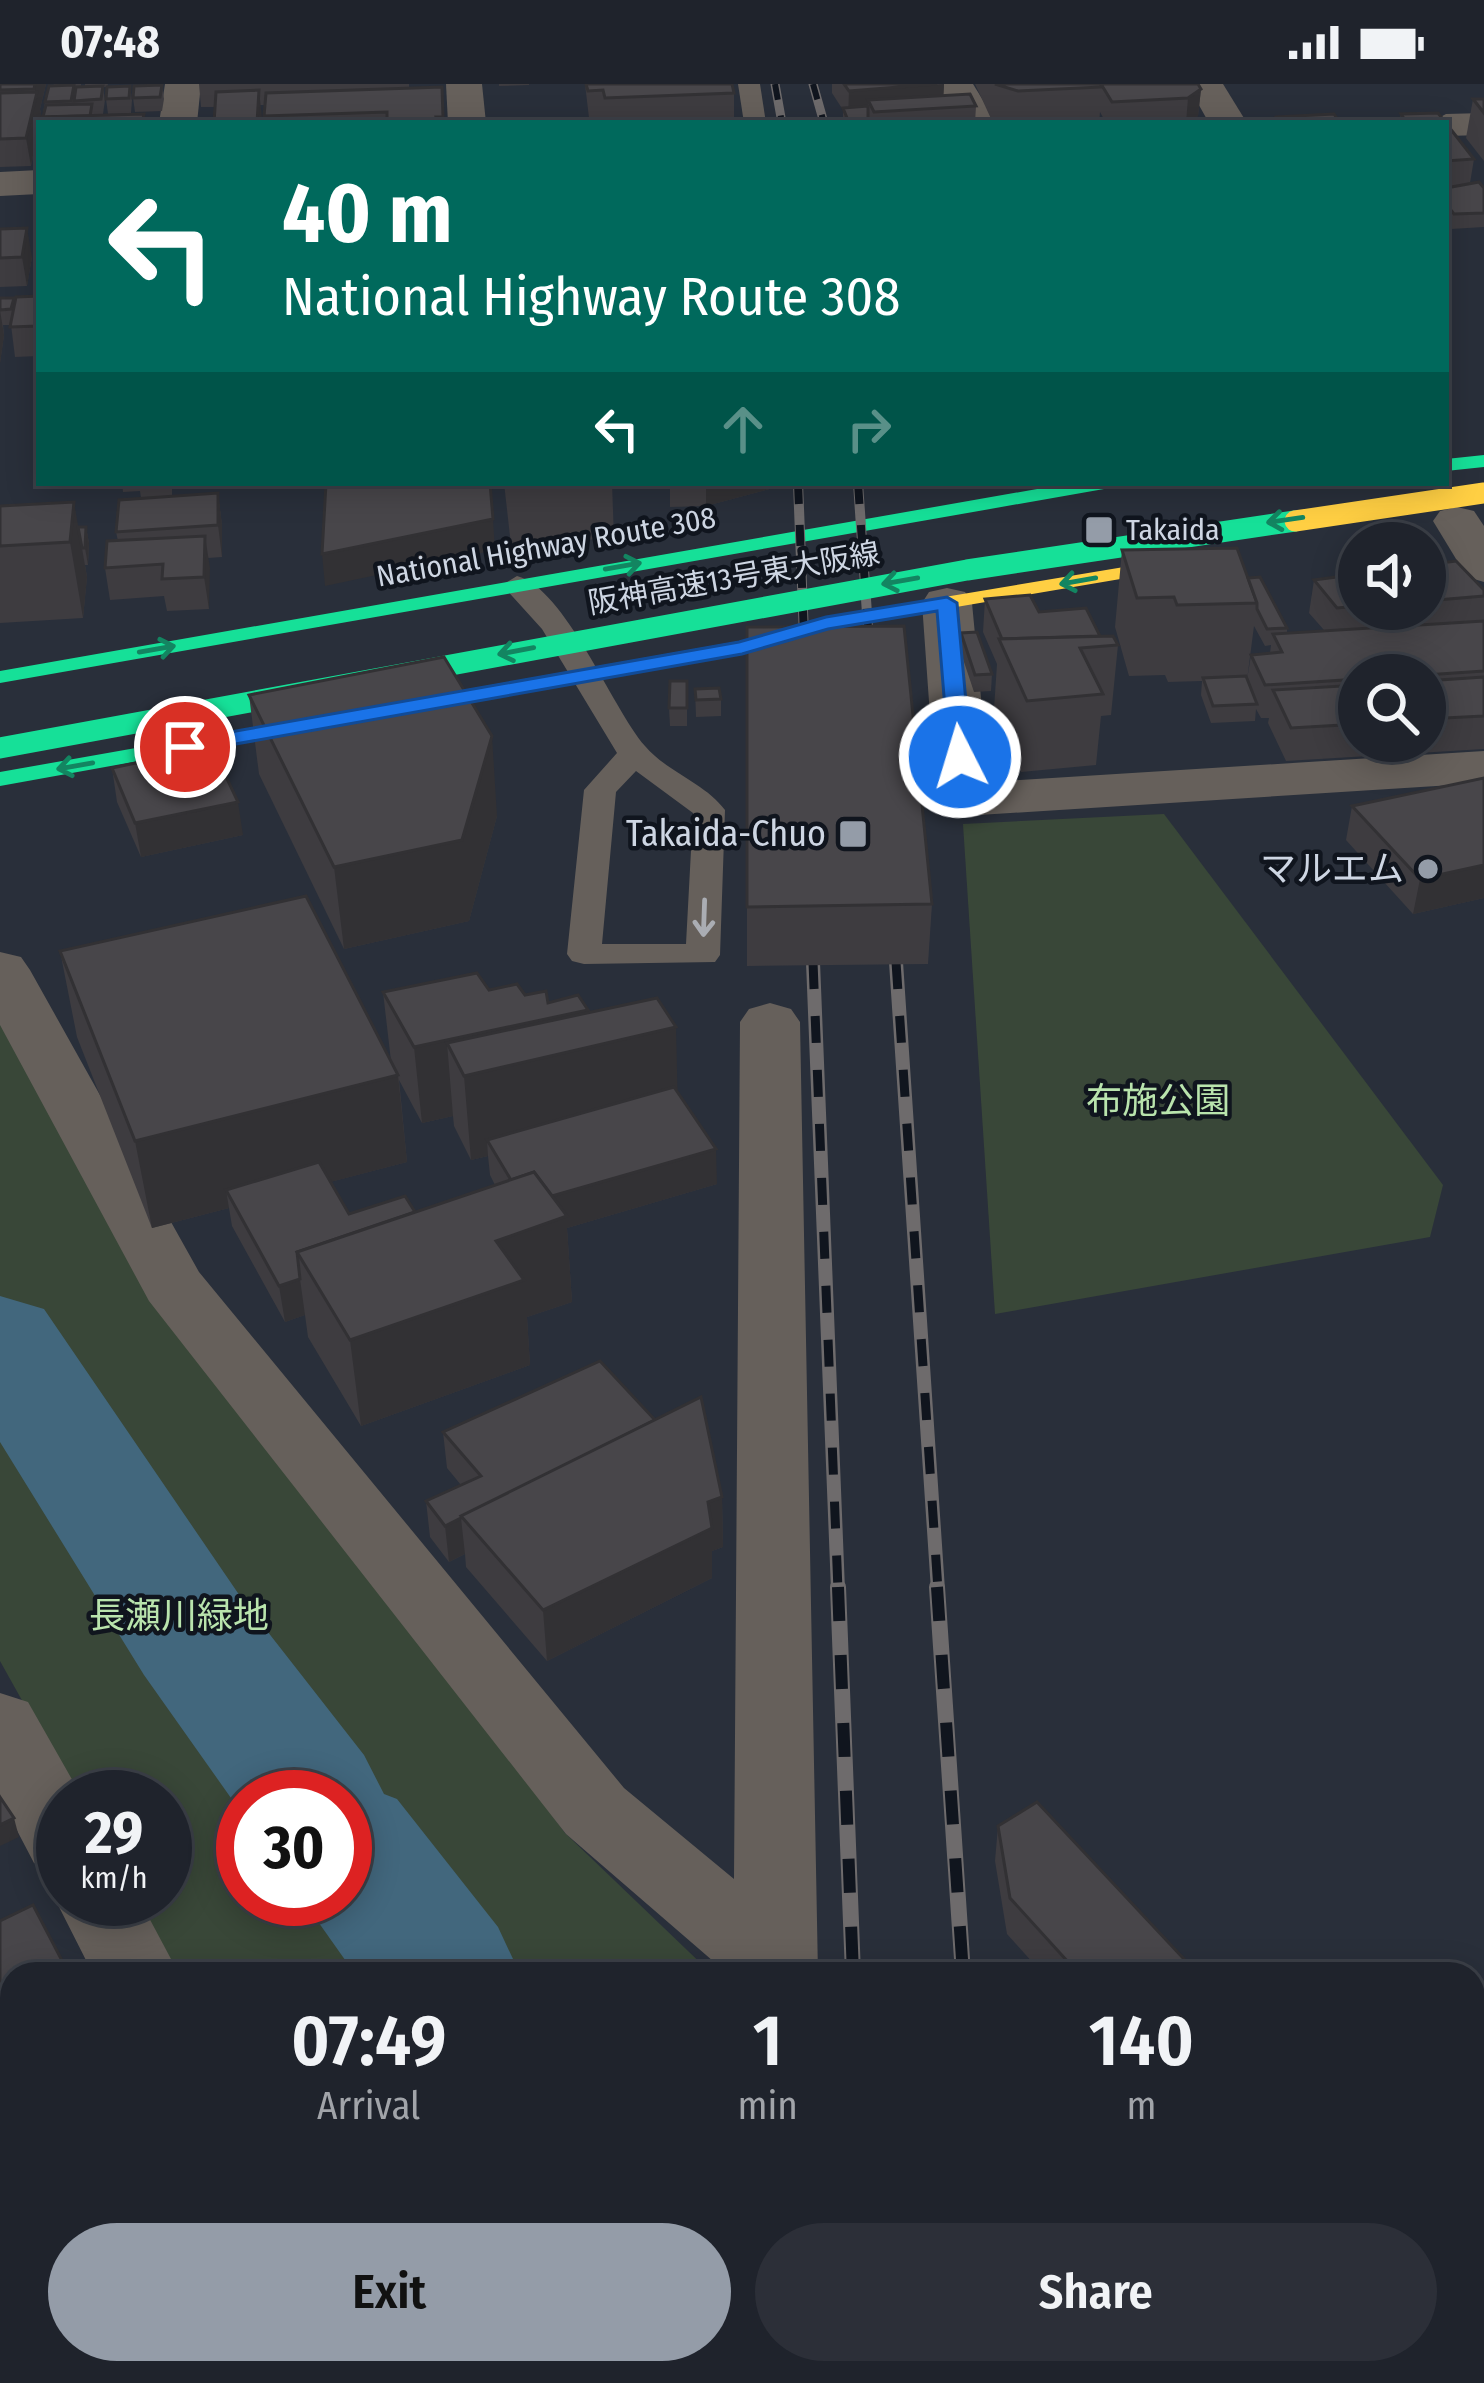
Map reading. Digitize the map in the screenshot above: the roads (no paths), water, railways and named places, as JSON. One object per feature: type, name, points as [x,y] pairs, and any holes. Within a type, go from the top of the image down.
[{"type":"highway","points":[[1449,438],[1484,434]]},
{"type":"highway","points":[[1449,465],[1484,460]]},
{"type":"highway","name":"National Highway Route 308","points":[[0,677],[1087,486]]},
{"type":"highway","points":[[0,779],[584,675],[947,603],[1475,511]]},
{"type":"highway","name":"阪神高速13号東大阪線","points":[[0,748],[945,574],[1475,511]]},
{"type":"highway","name":"阪神高速13号東大阪線","points":[[328,648],[1080,516]]},
{"type":"street","points":[[464,84],[467,120]]},
{"type":"street","points":[[955,84],[976,120]]},
{"type":"street","points":[[1205,84],[1226,120]]},
{"type":"street","points":[[1449,125],[1484,124]]},
{"type":"street","points":[[0,184],[36,182]]},
{"type":"street","points":[[1475,511],[1484,567]]},
{"type":"street","points":[[947,603],[963,800],[1484,767]]},
{"type":"street","points":[[0,970],[172,1285],[595,1810],[768,1962]]},
{"type":"street","points":[[770,1022],[776,1962]]},
{"type":"street","points":[[0,1724],[36,1790]]},
{"type":"street","points":[[111,1926],[130,1962]]},
{"type":"lane","points":[[748,84],[754,120]]},
{"type":"lane","points":[[517,585],[554,624],[634,754],[709,810],[703,955],[584,954],[600,790],[634,754]]},
{"type":"waterway","points":[[0,1340],[193,1637],[292,1770]]},
{"type":"waterway","points":[[372,1878],[434,1962]]},
{"type":"railway","points":[[775,84],[781,120]]},
{"type":"railway","points":[[813,84],[823,120]]},
{"type":"railway","points":[[798,486],[805,661]]},
{"type":"railway","points":[[858,486],[870,657]]},
{"type":"railway","points":[[812,931],[813,965]]},
{"type":"railway","points":[[894,931],[896,965]]},
{"type":"railway","points":[[813,962],[838,1590]]},
{"type":"railway","points":[[896,962],[938,1590]]},
{"type":"railway","points":[[838,1587],[853,1962]]},
{"type":"railway","points":[[937,1587],[962,1962]]},
{"type":"place","name":"Takaida","points":[[1099,530]]},
{"type":"place","name":"Takaida-Chuo","points":[[853,834]]},
{"type":"place","name":"マルエム","points":[[1428,869]]},
{"type":"park label","name":"布施公園","points":[[1158,1101]]},
{"type":"park label","name":"長瀬川緑地","points":[[179,1616]]}]
